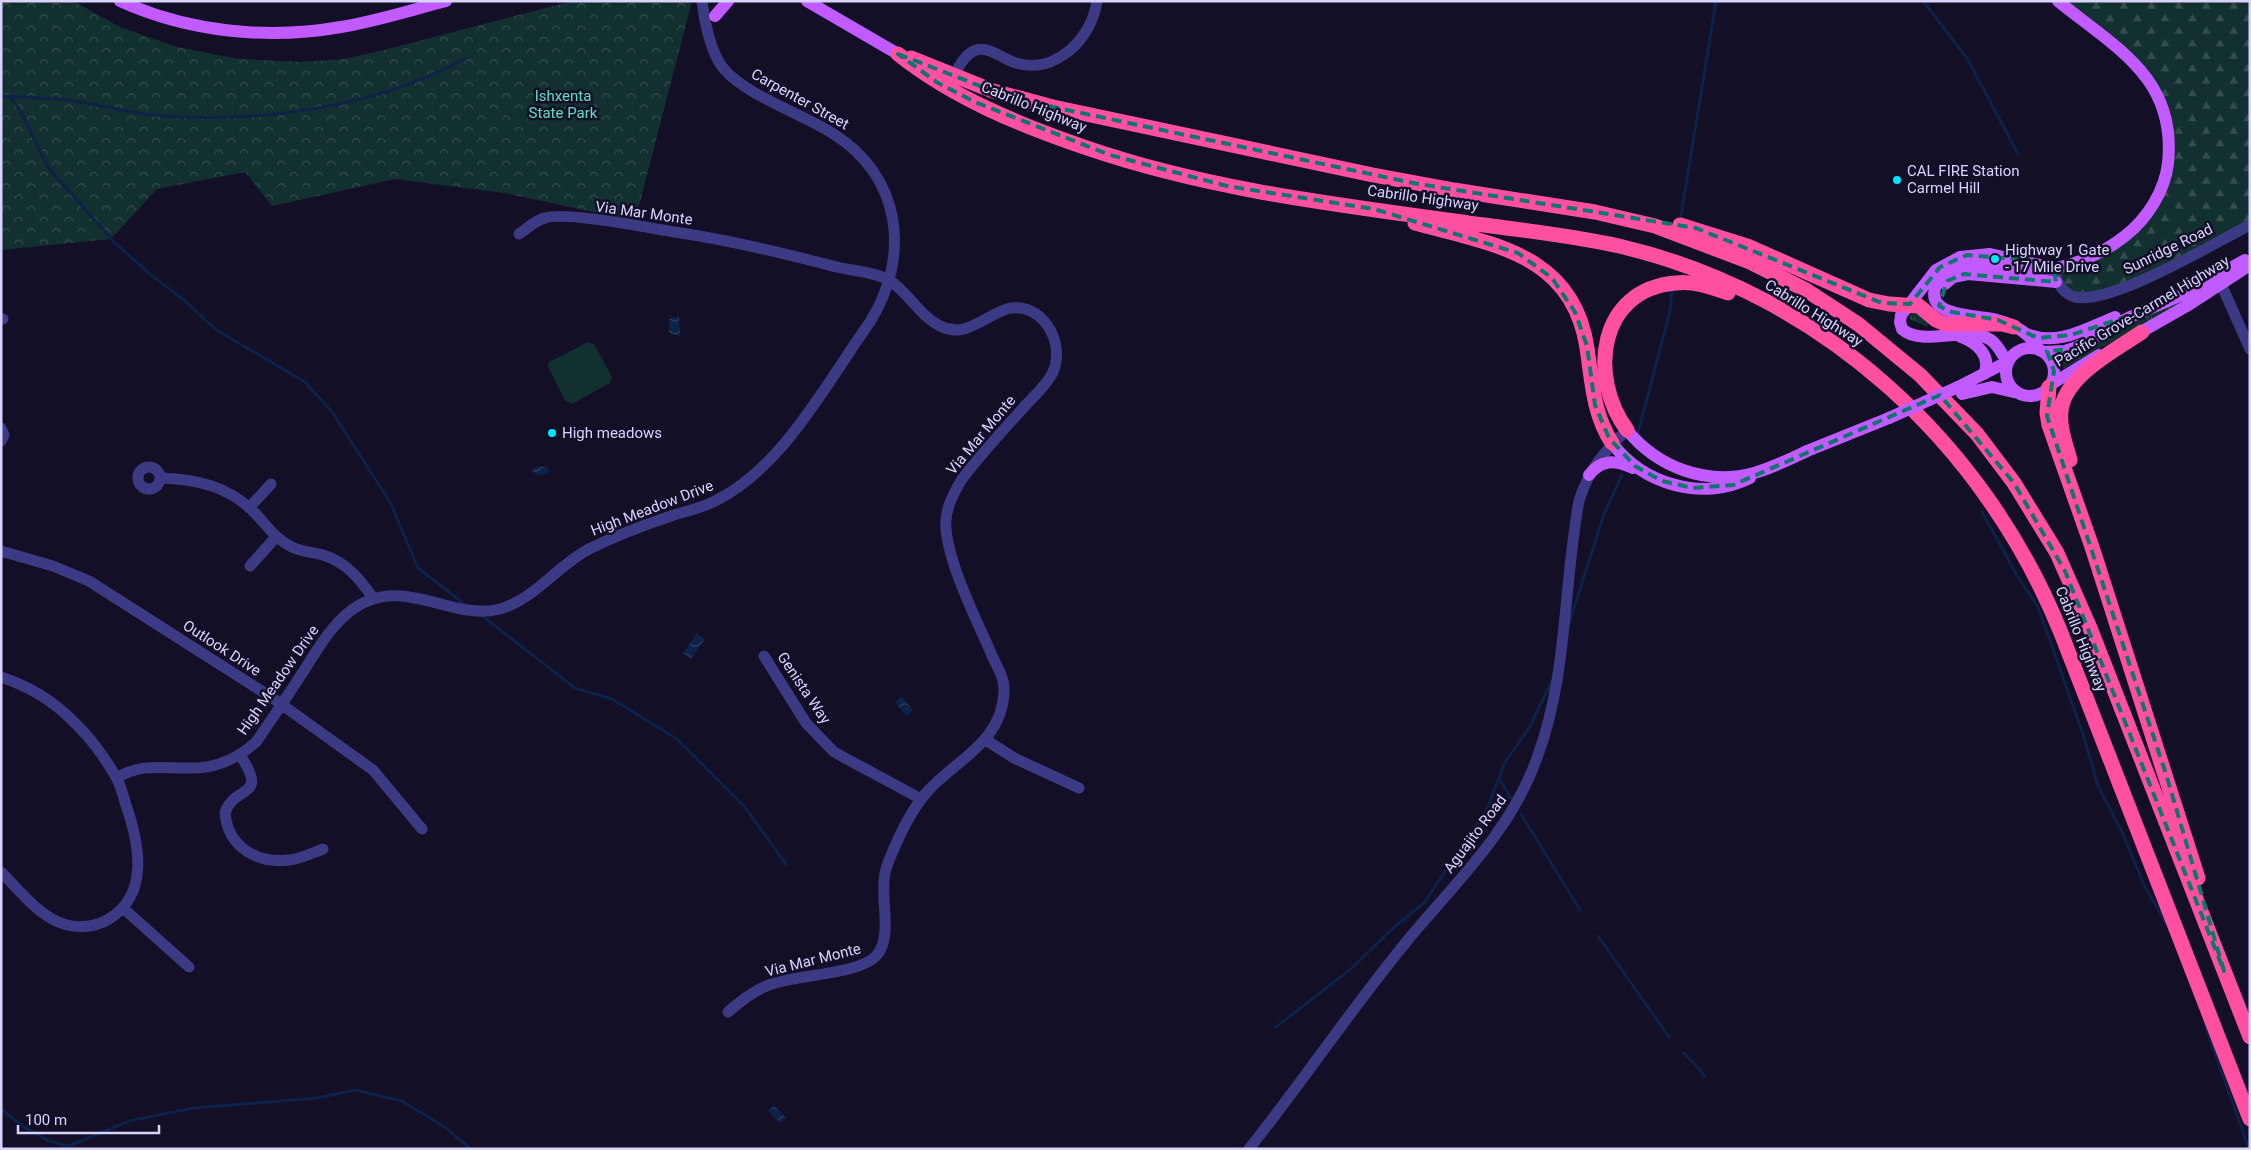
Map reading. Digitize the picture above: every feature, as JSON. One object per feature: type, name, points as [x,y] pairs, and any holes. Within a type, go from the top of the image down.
[{"type":"highway","name":"Cabrillo Highway","points":[[898,54],[993,91],[1034,102],[1313,162],[1454,190],[1615,216],[1655,226],[1713,246],[1769,271],[1823,301],[1863,328],[1906,362],[1949,404],[1986,445],[2032,512],[2074,590],[2250,1036]]},
{"type":"highway","name":"Cabrillo Highway","points":[[898,54],[920,72],[957,93],[1019,122],[1130,162],[1207,182],[1374,209],[1579,238],[1637,251],[1677,263],[1721,280],[1770,304],[1806,325],[1877,376],[1932,427],[1983,490],[2022,550],[2056,620],[2250,1119]]},
{"type":"highway","points":[[1374,209],[1407,221],[1506,248],[1529,260],[1546,273],[1566,295],[1580,323],[1587,346],[1595,405],[1612,443]]},
{"type":"highway","points":[[1615,216],[1656,220],[1696,228],[1750,247],[1869,300],[1889,304],[1910,304],[1921,307],[1936,320],[1945,324],[2002,324],[2019,330]]},
{"type":"highway","points":[[1627,430],[1616,414],[1608,394],[1604,370],[1604,353],[1607,336],[1617,317],[1640,295],[1669,284],[1695,283],[1733,295],[1806,325]]},
{"type":"highway","points":[[2092,547],[2065,438],[2061,415],[2062,404],[2068,392],[2081,376],[2142,332]]},
{"type":"highway","points":[[2050,386],[2047,413],[2049,425],[2092,547],[2197,875],[2224,971]]},
{"type":"main road","points":[[120,1],[159,16],[193,25],[233,31],[268,33],[303,32],[343,27],[446,1]]},
{"type":"main road","points":[[715,16],[728,1]]},
{"type":"main road","points":[[1960,390],[1992,387],[2036,396],[2050,386],[2054,376],[2053,366],[2032,338],[2019,330],[1998,320],[1949,312],[1939,305],[1935,296],[1937,283],[1946,273],[1957,266],[1972,263],[2033,271],[2054,268],[2099,253],[2126,236],[2138,225],[2160,192],[2167,169],[2169,154],[2166,117],[2156,90],[2129,58],[2058,1]]},
{"type":"main road","name":"Cabrillo Highway","points":[[812,3],[898,54]]},
{"type":"main road","points":[[2020,394],[2008,382],[2006,374],[2008,364],[1995,344],[1987,338],[1971,335],[1918,335],[1904,331],[1900,319],[1940,267],[1967,254],[1999,255],[2054,268]]},
{"type":"main road","name":"Pacific Grove-Carmel Highway","points":[[2041,351],[2065,351],[2077,348],[2149,309],[2192,290],[2250,258]]},
{"type":"main road","name":"Pacific Grove-Carmel Highway","points":[[2050,386],[2083,363],[2142,332],[2250,265]]},
{"type":"main road","points":[[1939,305],[1941,291],[1947,281],[1964,274],[2056,282]]},
{"type":"main road","points":[[2019,330],[2043,338],[2066,336],[2119,316],[2149,309]]},
{"type":"main road","points":[[1951,335],[1968,340],[1981,349],[1987,363],[1984,374]]},
{"type":"main road","points":[[1627,430],[1650,453],[1682,470],[1701,475],[1745,475],[1762,470],[1960,390],[1984,374],[1999,366],[2008,364],[2021,351],[2041,351]]},
{"type":"main road","points":[[1612,443],[1628,461],[1647,474]]},
{"type":"main road","points":[[1589,475],[1599,465],[1609,462],[1620,463],[1685,487],[1709,488],[1740,483],[1762,470]]},
{"type":"street","name":"Carpenter Street","points":[[702,1],[713,50],[729,74],[755,92],[840,138],[859,153],[877,175],[890,205],[894,223],[895,245],[889,280]]},
{"type":"street","points":[[709,29],[715,16],[717,1]]},
{"type":"street","points":[[954,76],[964,58],[978,50],[988,51],[1025,65],[1035,66],[1053,61],[1070,50],[1087,32],[1093,19],[1097,1]]},
{"type":"street","name":"Via Mar Monte","points":[[519,234],[546,217],[581,218],[769,249],[889,280],[933,321],[944,328],[959,330],[969,328],[1000,312],[1016,308],[1026,309],[1040,318],[1056,340],[1057,361],[1050,377],[962,479],[947,515],[948,544],[961,581],[1000,671],[1005,689],[1000,713],[986,740],[921,799],[887,864],[882,895],[884,940],[877,955],[870,962],[856,967],[770,984],[755,991],[728,1012]]},
{"type":"street","name":"Sunridge Road","points":[[2056,282],[2067,293],[2079,297],[2116,290],[2146,278],[2250,225]]},
{"type":"street","points":[[2054,268],[2056,282]]},
{"type":"street","name":"High Meadow Drive","points":[[117,778],[135,768],[206,767],[240,755],[256,742],[332,628],[360,604],[374,598],[390,595],[407,596],[470,611],[501,609],[527,595],[568,562],[589,549],[652,523],[714,502],[728,494],[757,473],[786,440],[870,322],[884,296],[889,280]]},
{"type":"street","points":[[2221,284],[2250,349]]},
{"type":"street","points":[[1,428],[4,435],[1,442]]},
{"type":"street","name":"Aguajito Road","points":[[1249,1149],[1407,942],[1478,859],[1520,798],[1538,757],[1558,676],[1577,514],[1589,475],[1612,443],[1627,430]]},
{"type":"street","points":[[160,478],[195,480],[226,492],[249,508],[276,536],[290,547],[336,560],[353,572],[374,598]]},
{"type":"street","points":[[249,508],[271,484]]},
{"type":"street","points":[[250,566],[276,536]]},
{"type":"street","name":"Outlook Drive","points":[[1,551],[53,566],[89,581],[281,704],[373,770],[422,829]]},
{"type":"street","name":"Genista Way","points":[[764,656],[806,723],[828,746],[851,763],[921,799]]},
{"type":"street","points":[[1,677],[26,686],[59,709],[87,736],[117,778],[133,828],[138,863],[134,890],[123,908],[98,924],[70,926],[48,916],[1,872]]},
{"type":"street","points":[[986,740],[1014,758],[1079,788]]},
{"type":"street","points":[[240,755],[251,772],[250,786],[245,794],[230,803],[225,813],[234,837],[243,850],[257,857],[288,860],[323,849]]},
{"type":"street","points":[[123,908],[189,967]]},
{"type":"highlighted area","points":[[898,54],[993,91],[1053,107],[1413,183],[1696,228],[1882,303],[1910,304],[1940,267],[1967,255],[2028,260],[2054,268],[2056,282],[1964,274],[1947,281],[1939,306],[1952,312],[1998,320],[2038,338],[2071,335],[2149,309],[2074,349],[2047,351],[2054,371],[2047,416],[2166,774],[2224,971],[2065,571],[2014,483],[1940,395],[1733,485],[1693,488],[1662,481],[1635,466],[1609,438],[1595,405],[1587,346],[1575,312],[1552,278],[1518,253],[1374,209],[1227,186],[1110,155],[975,102],[938,83]]},
{"type":"green space","name":"Ishxenta State Park","points":[[3,1],[73,1],[120,27],[177,47],[239,59],[301,62],[343,59],[380,51],[573,1],[692,1],[635,221],[504,193],[395,179],[272,206],[245,172],[157,189],[111,239],[1,250],[1,10]]},
{"type":"green space","points":[[2058,1],[2250,1],[2250,225],[2125,287],[2071,295],[2054,268],[2079,261],[2137,225],[2167,169],[2156,90]]},
{"type":"green space","points":[[2185,301],[2063,369],[2063,361],[2067,358],[2145,317]]},
{"type":"green space","points":[[1914,311],[1929,322],[1927,327],[1910,319],[1909,314]]},
{"type":"green space","points":[[588,342],[594,344],[612,377],[610,383],[572,404],[565,401],[548,367],[549,362]]},
{"type":"water","points":[[679,316],[680,336],[669,333],[669,319]]},
{"type":"water","points":[[537,466],[547,467],[549,472],[543,475],[534,473],[532,469]]},
{"type":"water","points":[[697,633],[705,639],[691,659],[683,653]]},
{"type":"water","points":[[902,696],[913,711],[906,716],[895,702]]},
{"type":"water","points":[[774,1105],[786,1118],[780,1123],[768,1111]]},
{"type":"waterway","points":[[1681,216],[1716,1]]},
{"type":"waterway","points":[[1923,1],[1967,58],[2018,154]]},
{"type":"waterway","points":[[1,96],[66,100],[152,115],[231,117],[272,114],[352,101],[391,90],[429,76],[464,59]]},
{"type":"waterway","points":[[11,97],[24,117],[47,166],[114,242],[150,274],[185,301],[215,329],[305,382],[332,412],[390,502],[418,568],[464,604]]},
{"type":"waterway","points":[[1638,433],[1670,311],[1672,291]]},
{"type":"waterway","points":[[1569,624],[1604,514],[1622,475]]},
{"type":"waterway","points":[[1982,512],[2018,577],[2038,607],[2084,737],[2098,786],[2123,834],[2144,885],[2166,923]]},
{"type":"waterway","points":[[485,618],[575,688],[612,699],[677,739],[744,806],[786,864]]},
{"type":"waterway","points":[[1276,1027],[1352,968],[1393,928],[1424,903],[1487,809],[1505,762],[1529,728],[1552,681]]},
{"type":"waterway","points":[[1500,780],[1511,798]]},
{"type":"waterway","points":[[1521,814],[1580,910]]},
{"type":"waterway","points":[[1598,936],[1669,1037]]},
{"type":"waterway","points":[[2204,1022],[2249,1149]]},
{"type":"waterway","points":[[1684,1053],[1705,1076]]},
{"type":"waterway","points":[[1,1109],[24,1127],[49,1141],[69,1146],[129,1121],[194,1108],[317,1098],[355,1090],[402,1101],[446,1128],[471,1149]]},
{"type":"place","name":"CAL FIRE Station Carmel Hill","points":[[1897,180]]},
{"type":"place","name":"Highway 1 Gate - 17 Mile Drive","points":[[1995,259]]},
{"type":"place","name":"High meadows","points":[[552,433]]}]
